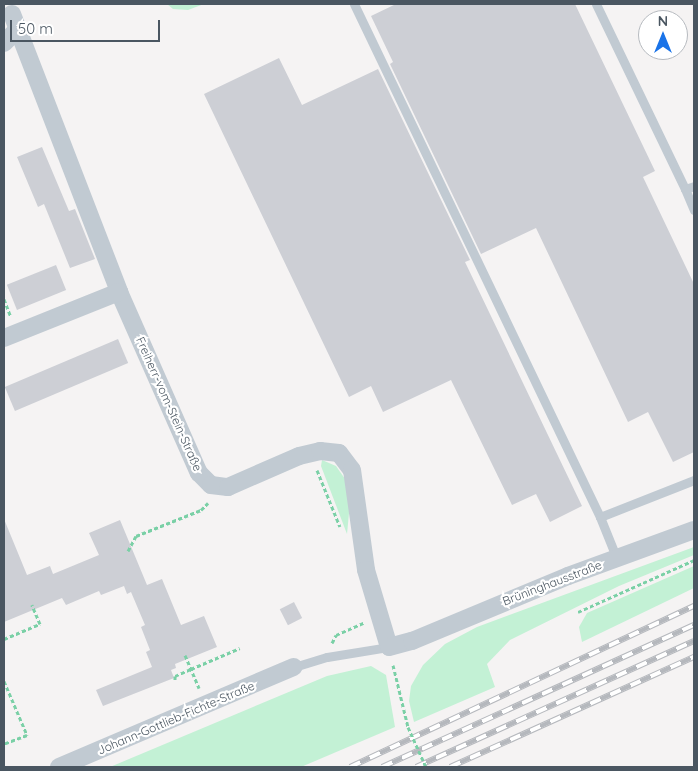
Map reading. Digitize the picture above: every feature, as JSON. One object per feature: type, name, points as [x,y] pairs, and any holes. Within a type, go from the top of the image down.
[{"type":"street","name":"Freiherr-vom-Stein-Straße","points":[[4,43],[15,22],[119,292],[199,473],[211,485],[228,487],[299,456],[320,450],[338,453],[352,470],[366,570],[389,647]]},
{"type":"street","points":[[4,338],[119,292]]},
{"type":"street","name":"Brüninghausstraße","points":[[389,647],[412,641],[505,600],[694,530]]},
{"type":"street","name":"Johann-Gottlieb-Fichte-Straße","points":[[59,767],[294,668]]},
{"type":"lane","points":[[354,4],[600,517],[617,559]]},
{"type":"lane","points":[[596,4],[694,210]]},
{"type":"lane","points":[[685,189],[694,186]]},
{"type":"lane","points":[[600,517],[694,480]]},
{"type":"lane","points":[[294,668],[327,657],[389,647]]},
{"type":"path","points":[[299,456],[313,461],[341,530]]},
{"type":"path","points":[[128,551],[136,536],[201,510]]},
{"type":"path","points":[[578,612],[650,578],[694,560]]},
{"type":"path","points":[[4,639],[40,624],[32,605]]},
{"type":"path","points":[[389,647],[408,727],[426,767]]},
{"type":"path","points":[[174,680],[175,676],[191,668],[240,648]]},
{"type":"path","points":[[185,656],[206,705]]},
{"type":"path","points":[[4,681],[27,735],[4,744]]},
{"type":"green space","points":[[167,4],[204,4],[188,10],[173,9]]},
{"type":"green space","points":[[322,460],[336,466],[345,479],[350,503],[347,534],[321,466]]},
{"type":"green space","points":[[694,547],[694,555],[619,586],[510,640],[487,664],[495,687],[414,722],[409,701],[411,686],[423,665],[445,644],[477,627]]},
{"type":"green space","points":[[694,566],[694,588],[582,642],[579,627],[587,613]]},
{"type":"green space","points":[[371,666],[386,675],[395,727],[301,767],[110,767],[327,676]]},
{"type":"building","points":[[396,4],[575,4],[655,171],[643,177],[694,284],[694,452],[673,462],[648,412],[628,422],[536,228],[481,254],[390,64],[393,62],[371,16]]},
{"type":"building","points":[[279,58],[302,105],[378,69],[470,260],[465,262],[582,506],[550,522],[536,494],[512,505],[451,380],[383,412],[371,386],[349,397],[204,94]]},
{"type":"building","points":[[42,147],[69,211],[75,209],[95,259],[70,268],[44,204],[38,207],[17,157]]},
{"type":"building","points":[[56,265],[66,290],[17,310],[7,285]]},
{"type":"building","points":[[118,339],[128,363],[15,411],[5,387]]},
{"type":"building","points":[[4,519],[27,575],[50,566],[53,574],[99,555],[89,533],[120,520],[147,585],[162,579],[181,625],[204,616],[217,647],[175,664],[176,668],[171,670],[174,678],[103,706],[96,690],[152,667],[146,652],[150,650],[141,627],[145,625],[131,592],[127,594],[124,586],[101,595],[99,591],[66,605],[62,598],[4,622]]},
{"type":"building","points":[[294,602],[302,618],[288,625],[280,609]]},
{"type":"railway","points":[[350,767],[694,606]]},
{"type":"railway","points":[[382,767],[694,625]]},
{"type":"railway","points":[[416,767],[694,641]]},
{"type":"railway","points":[[450,767],[694,657]]}]
